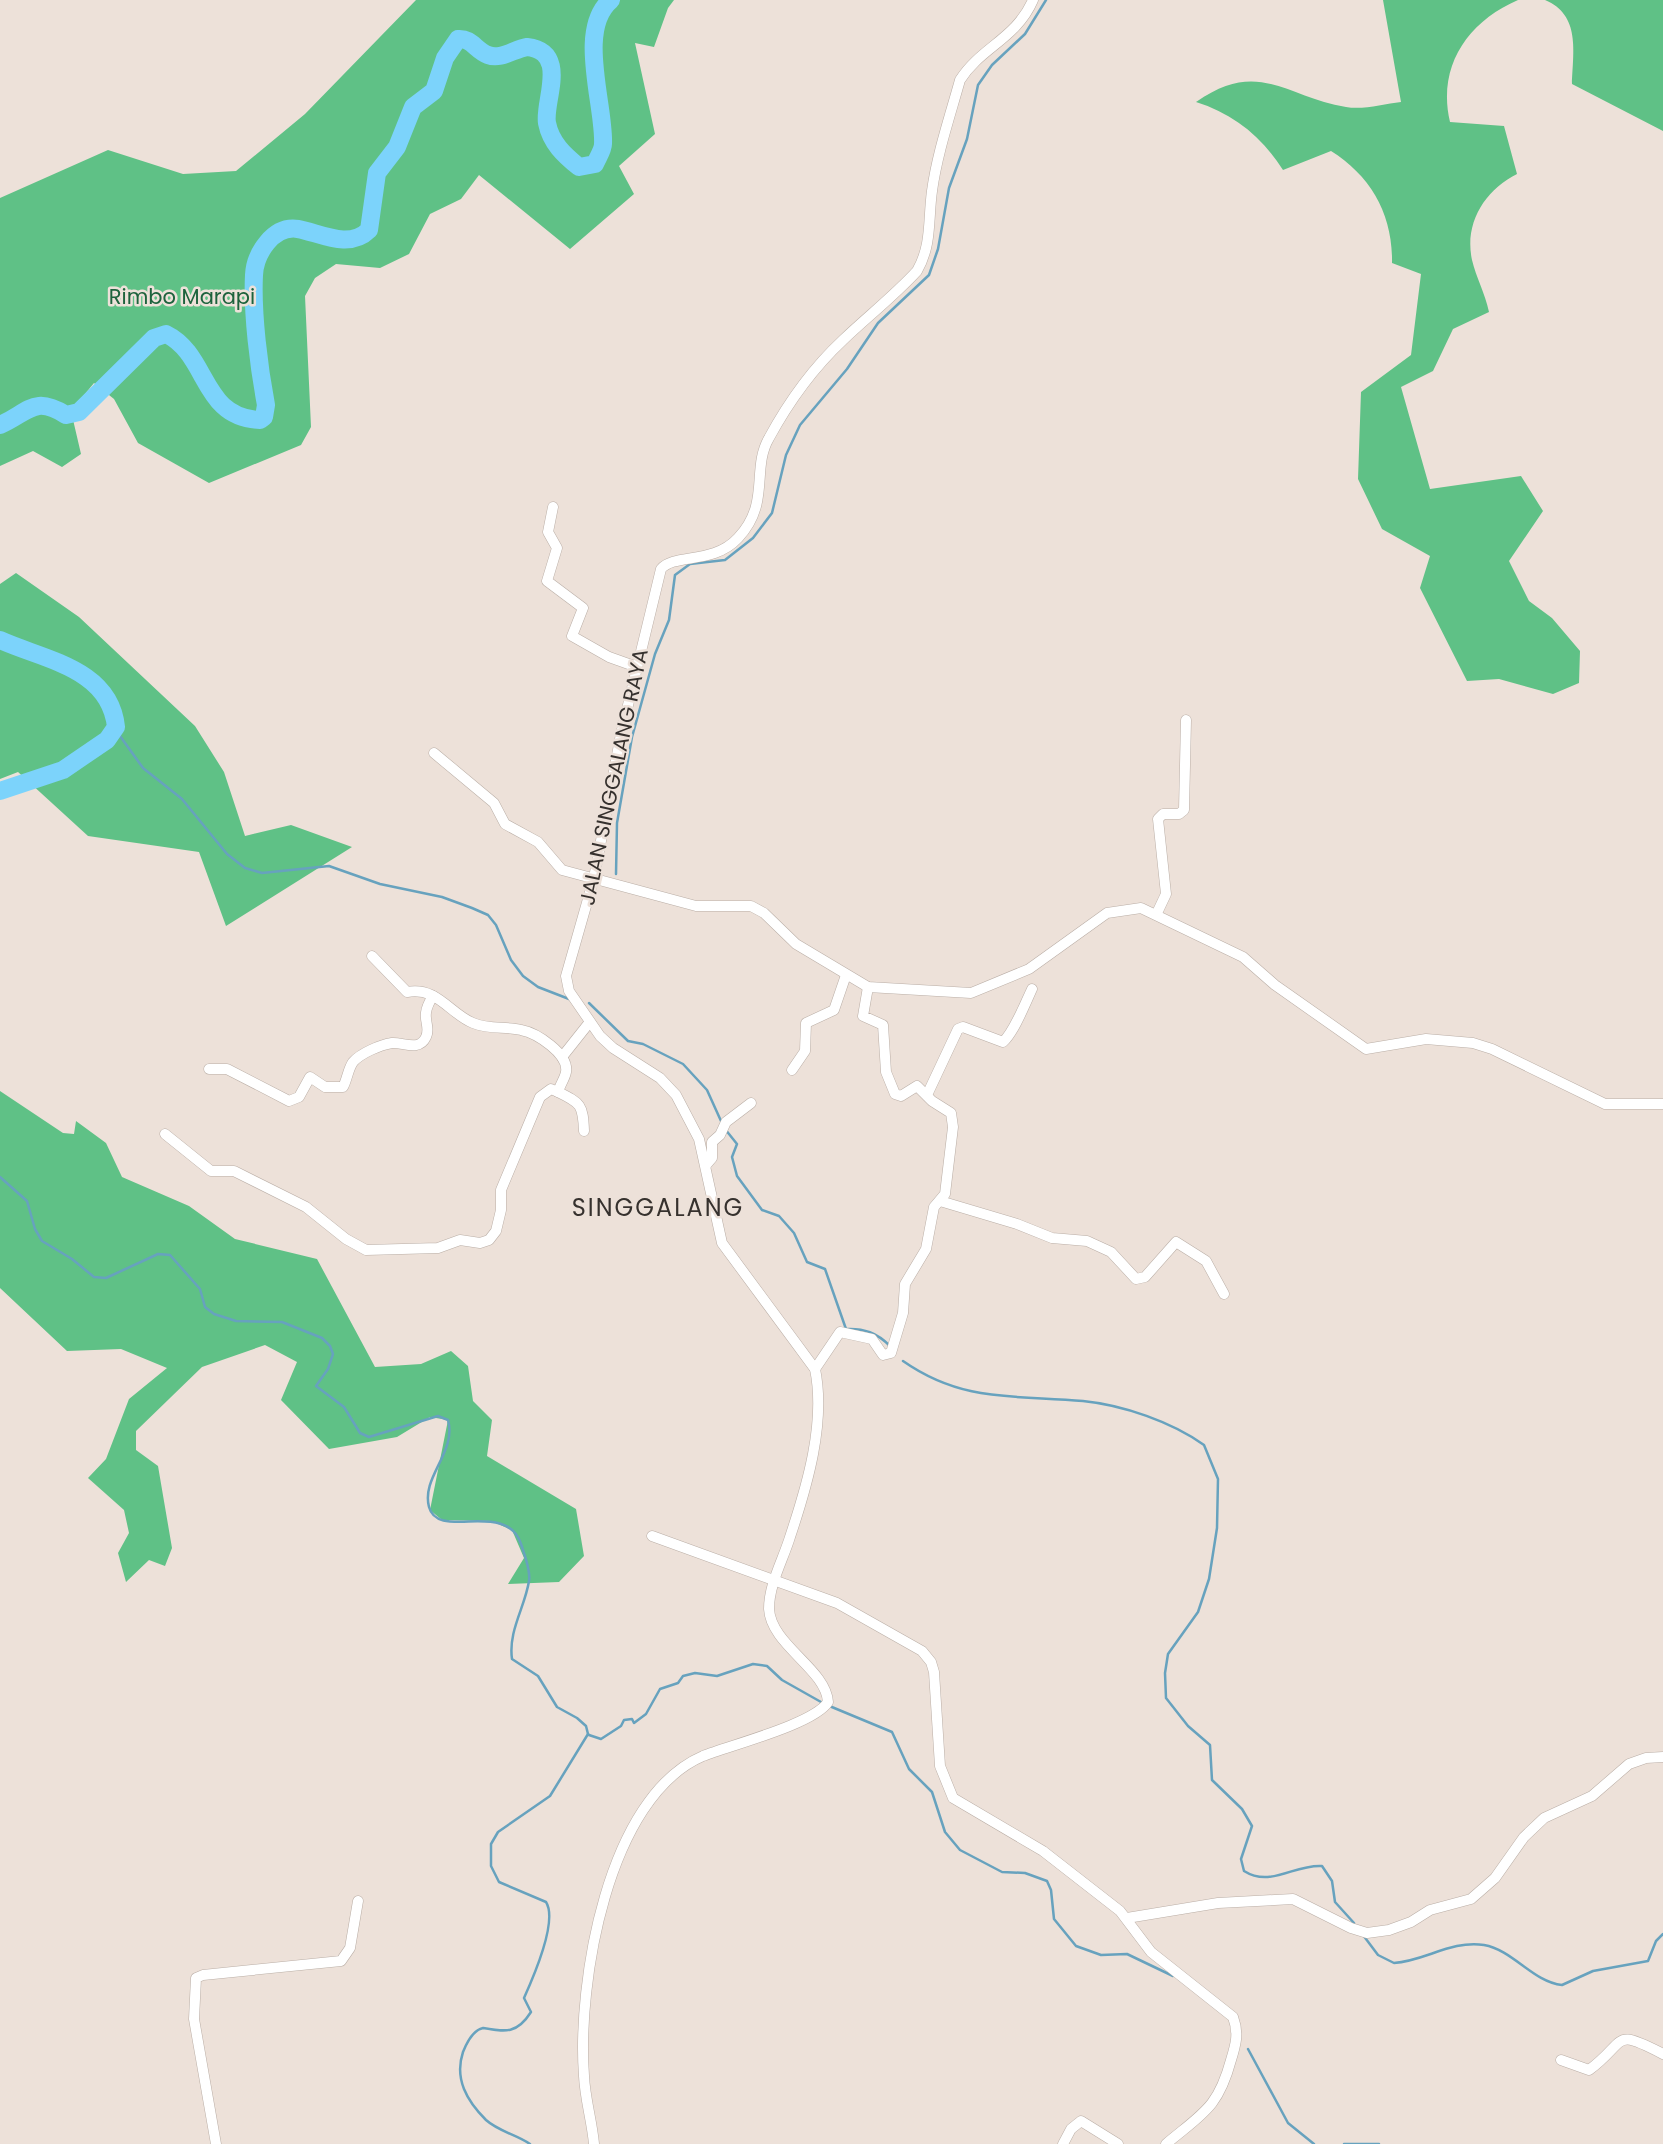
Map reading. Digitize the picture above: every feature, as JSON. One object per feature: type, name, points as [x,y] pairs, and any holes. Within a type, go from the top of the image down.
[{"type":"street","name":"JALAN SINGGALANG RAYA","points":[[815,1369],[722,1243],[714,1217],[706,1166],[691,1120],[676,1095],[660,1078],[613,1048],[589,1023],[569,991],[566,976],[594,878],[637,667],[661,569],[669,562],[713,556],[738,538],[756,512],[766,442],[789,403],[841,341],[917,271],[928,247],[932,191],[960,79],[971,66],[1013,33],[1025,19],[1033,0]]},
{"type":"street","points":[[553,507],[548,532],[557,548],[547,581],[583,608],[573,638],[594,646],[609,657],[637,667]]},
{"type":"street","points":[[1157,914],[1166,894],[1158,819],[1163,814],[1179,814],[1184,810],[1186,720]]},
{"type":"street","points":[[434,753],[494,803],[505,824],[538,842],[559,868],[696,906],[751,905],[764,913],[796,944],[868,987],[971,993],[1030,969],[1107,913],[1129,908],[1157,914],[1243,957],[1275,985],[1366,1049],[1426,1039],[1473,1043],[1492,1049],[1605,1104],[1663,1104]]},
{"type":"street","points":[[372,956],[403,989],[433,996],[474,1023],[501,1030],[522,1030],[562,1057],[566,1073],[558,1092]]},
{"type":"street","points":[[792,1070],[805,1051],[806,1023],[834,1010],[846,975]]},
{"type":"street","points":[[594,2144],[583,2073],[587,1996],[602,1903],[622,1847],[651,1800],[684,1767],[722,1748],[812,1717],[828,1702],[825,1688],[774,1626],[769,1614],[774,1582],[791,1535],[807,1475],[818,1412],[815,1369],[840,1332],[873,1339],[883,1355],[891,1353],[903,1313],[905,1284],[926,1249],[934,1208],[945,1194],[953,1122],[949,1111],[917,1086],[901,1096],[895,1094],[886,1072],[883,1024],[869,1021],[862,1014],[868,987]]},
{"type":"street","points":[[927,1095],[958,1029],[963,1027],[1003,1042],[1010,1036],[1015,1019],[1032,989]]},
{"type":"street","points":[[209,1069],[228,1069],[289,1101],[299,1097],[310,1077],[325,1087],[341,1088],[353,1063],[368,1052],[393,1043],[410,1047],[424,1040],[427,1034],[425,1009],[433,996]]},
{"type":"street","points":[[562,1057],[589,1023]]},
{"type":"street","points":[[165,1134],[211,1171],[234,1171],[306,1207],[346,1239],[366,1250],[438,1248],[460,1240],[473,1244],[489,1240],[496,1231],[501,1210],[501,1191],[540,1097],[551,1089],[578,1102],[583,1114],[584,1131]]},
{"type":"street","points":[[706,1166],[712,1158],[712,1142],[721,1134],[726,1122],[751,1103]]},
{"type":"street","points":[[940,1201],[1017,1224],[1052,1238],[1087,1241],[1111,1252],[1136,1279],[1145,1277],[1176,1242],[1206,1261],[1223,1294]]},
{"type":"street","points":[[652,1536],[837,1603],[922,1651],[931,1662],[934,1672],[940,1766],[953,1798],[1043,1851],[1127,1918],[1151,1952],[1234,2017],[1238,2030],[1223,2090],[1215,2102],[1166,2144]]},
{"type":"street","points":[[1127,1918],[1217,1903],[1250,1904],[1293,1899],[1351,1928],[1367,1933],[1389,1930],[1430,1910],[1471,1899],[1496,1878],[1536,1824],[1592,1796],[1629,1764],[1646,1758],[1663,1757]]},
{"type":"street","points":[[216,2144],[194,2019],[196,1978],[203,1975],[341,1961],[350,1948],[358,1901]]},
{"type":"street","points":[[1561,2060],[1589,2070],[1617,2041],[1626,2038],[1635,2039],[1663,2054]]},
{"type":"street","points":[[1063,2144],[1071,2129],[1081,2121],[1118,2144]]},
{"type":"green space","name":"Rimbo Marapi","points":[[416,0],[674,0],[668,8],[654,47],[635,43],[655,134],[619,166],[634,194],[570,249],[479,175],[461,199],[430,214],[409,254],[380,268],[336,264],[315,278],[305,296],[311,427],[301,445],[209,483],[138,443],[114,399],[94,383],[71,411],[81,454],[62,467],[33,451],[0,466],[0,198],[108,150],[183,174],[236,171],[305,114]]},
{"type":"green space","points":[[1383,0],[1518,0],[1500,9],[1471,34],[1452,65],[1448,83],[1450,122],[1504,126],[1517,174],[1487,198],[1479,209],[1471,233],[1472,260],[1489,312],[1453,329],[1433,371],[1401,387],[1430,489],[1521,476],[1543,511],[1509,561],[1529,601],[1552,618],[1580,651],[1579,683],[1553,694],[1499,679],[1467,681],[1420,588],[1430,556],[1382,529],[1358,479],[1361,392],[1411,355],[1421,274],[1392,263],[1389,229],[1377,198],[1358,172],[1331,151],[1283,170],[1266,147],[1246,128],[1223,113],[1196,102],[1218,89],[1237,83],[1255,82],[1272,84],[1325,102],[1353,108],[1401,102]]},
{"type":"green space","points":[[1545,0],[1663,0],[1663,131],[1572,84],[1573,47],[1570,25],[1557,7]]},
{"type":"green space","points":[[16,573],[79,617],[195,726],[224,772],[245,836],[291,825],[352,847],[226,926],[199,852],[88,836],[18,772],[0,779],[0,584]]},
{"type":"green space","points":[[0,1091],[63,1133],[74,1134],[76,1121],[106,1143],[122,1177],[189,1206],[235,1239],[317,1259],[375,1367],[421,1364],[451,1351],[468,1366],[473,1401],[492,1420],[487,1456],[576,1509],[584,1556],[559,1582],[508,1584],[524,1558],[512,1530],[491,1521],[442,1520],[430,1510],[448,1420],[430,1417],[397,1437],[329,1449],[281,1400],[297,1362],[265,1345],[202,1367],[136,1431],[136,1450],[158,1466],[172,1548],[165,1566],[149,1560],[126,1582],[118,1553],[129,1533],[124,1510],[88,1478],[106,1459],[129,1399],[167,1368],[121,1349],[67,1351],[0,1288]]},
{"type":"waterway","points":[[0,425],[39,406],[46,406],[66,415],[79,412],[154,338],[166,334],[191,356],[226,409],[241,417],[260,420],[264,417],[266,405],[257,340],[254,275],[258,258],[267,243],[273,236],[289,229],[344,240],[361,236],[369,230],[377,173],[397,147],[413,107],[434,91],[445,58],[458,39],[467,40],[488,55],[503,55],[527,47],[540,51],[548,58],[552,79],[547,123],[552,137],[563,153],[579,167],[595,164],[603,144],[595,69],[595,29],[601,13],[611,0]]},
{"type":"waterway","points":[[616,874],[617,823],[632,737],[655,654],[669,620],[675,575],[690,564],[725,560],[753,538],[772,513],[786,455],[800,425],[847,369],[878,323],[929,275],[938,249],[949,188],[967,139],[978,85],[992,65],[1025,34],[1046,0]]},
{"type":"waterway","points":[[0,640],[54,661],[88,679],[102,691],[111,707],[116,727],[107,740],[63,770],[0,791]]},
{"type":"waterway","points":[[115,729],[143,768],[182,799],[227,854],[245,868],[262,873],[329,866],[380,884],[442,897],[472,908],[488,915],[496,925],[511,960],[523,976],[538,987],[569,999]]},
{"type":"waterway","points":[[589,1003],[628,1041],[643,1044],[683,1064],[707,1090],[721,1121]]},
{"type":"waterway","points":[[725,1129],[737,1144],[732,1157],[737,1176],[762,1210],[779,1216],[794,1233],[807,1262],[825,1269],[846,1329],[870,1332],[890,1346]]},
{"type":"waterway","points":[[0,1177],[27,1201],[35,1229],[42,1241],[72,1259],[94,1277],[106,1278],[158,1254],[170,1255],[200,1289],[205,1307],[214,1314],[236,1321],[282,1322],[322,1338],[333,1354],[328,1369],[316,1386],[344,1407],[360,1433],[369,1437],[438,1416],[448,1420],[448,1443],[430,1485],[429,1507],[435,1517],[445,1521],[488,1521],[502,1524],[513,1531],[521,1544],[529,1577],[512,1639],[512,1659],[538,1676],[557,1707],[577,1718],[586,1726],[588,1734]]},
{"type":"waterway","points":[[903,1361],[925,1375],[968,1391],[1012,1397],[1083,1401],[1130,1411],[1162,1422],[1204,1445],[1218,1479],[1217,1528],[1209,1579],[1198,1612],[1168,1654],[1165,1673],[1166,1698],[1188,1726],[1210,1745],[1212,1780],[1242,1809],[1252,1826],[1241,1859],[1244,1871],[1264,1877],[1322,1866],[1332,1881],[1335,1902],[1354,1923]]},
{"type":"waterway","points":[[589,1735],[601,1739],[621,1726],[624,1720],[632,1719],[634,1723],[646,1714],[660,1689],[678,1683],[683,1676],[695,1673],[717,1676],[753,1664],[767,1666],[782,1680],[821,1702]]},
{"type":"waterway","points":[[827,1705],[892,1732],[909,1769],[932,1792],[945,1832],[960,1850],[1002,1872],[1025,1873],[1047,1881],[1051,1890],[1054,1919],[1076,1946],[1101,1955],[1127,1954],[1173,1976]]},
{"type":"waterway","points":[[530,2144],[486,2120],[473,2105],[461,2080],[463,2052],[476,2031],[483,2028],[516,2028],[531,2012],[524,1998],[543,1950],[549,1922],[546,1902],[499,1882],[491,1866],[491,1844],[498,1832],[550,1796],[588,1734]]},
{"type":"waterway","points":[[1363,1935],[1378,1955],[1394,1963],[1460,1945],[1484,1945],[1504,1953],[1542,1978],[1562,1985],[1593,1971],[1648,1961],[1656,1941],[1663,1934]]},
{"type":"waterway","points":[[1248,2049],[1288,2123],[1314,2144]]},
{"type":"waterway","points":[[1344,2144],[1379,2144]]},
{"type":"district","name":"SINGGALANG","points":[[658,1208]]}]
